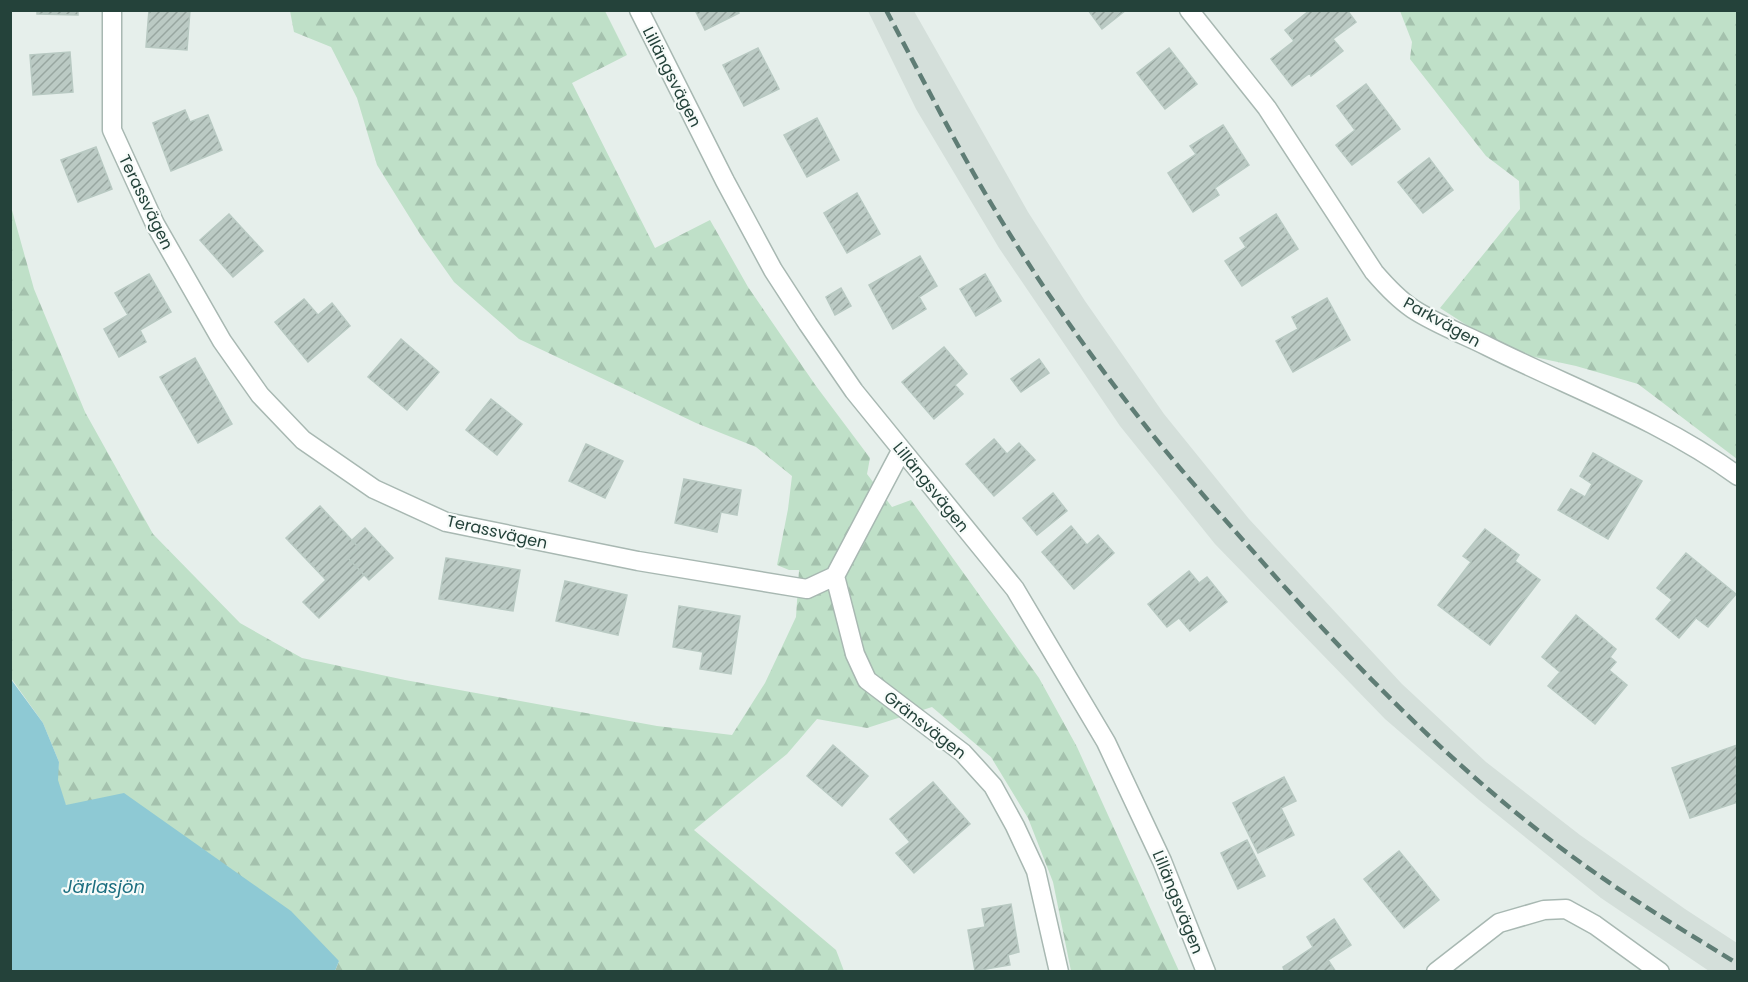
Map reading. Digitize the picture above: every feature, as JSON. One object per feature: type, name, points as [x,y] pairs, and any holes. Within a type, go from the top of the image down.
[{"type":"street","name":"Terassvägen","points":[[112,10],[112,130],[116,140],[154,224],[222,341],[260,395],[303,440],[374,489],[446,522],[638,561],[807,589],[835,576]]},
{"type":"street","name":"Lillängsvägen","points":[[639,10],[725,181],[773,270],[854,391],[1015,589],[1106,741],[1162,861],[1206,972]]},
{"type":"street","name":"Parkvägen","points":[[1189,10],[1267,108],[1361,254],[1394,294],[1414,310],[1529,367],[1642,418],[1722,464],[1737,476]]},
{"type":"street","points":[[835,576],[901,451]]},
{"type":"street","name":"Gränsvägen","points":[[835,576],[855,654],[867,680],[963,753],[993,786],[1016,826],[1036,871],[1059,972]]},
{"type":"street","points":[[1436,972],[1499,923],[1544,910],[1566,909],[1595,925],[1660,972]]},
{"type":"shaded area","points":[[868,11],[914,11],[1028,212],[1085,301],[1164,414],[1249,519],[1402,684],[1486,762],[1580,835],[1737,943],[1737,971],[1709,971],[1601,898],[1479,800],[1385,719],[1215,544],[1120,426],[999,248],[916,109]]},
{"type":"green space","points":[[290,11],[605,11],[627,55],[572,83],[655,248],[710,220],[748,287],[816,386],[870,458],[867,474],[892,507],[911,500],[1039,678],[1077,747],[1179,971],[1071,971],[1053,882],[1028,818],[991,757],[932,707],[867,728],[817,719],[787,754],[694,830],[836,950],[844,971],[335,971],[339,961],[66,806],[57,780],[59,762],[43,723],[11,678],[10,203],[34,289],[85,412],[153,534],[240,623],[302,658],[405,680],[657,726],[732,735],[765,683],[796,617],[799,570],[789,570],[777,565],[792,476],[756,447],[696,423],[519,339],[454,282],[420,234],[377,165],[357,98],[331,47],[294,32]]},
{"type":"green space","points":[[1400,11],[1737,11],[1737,459],[1638,384],[1576,366],[1507,351],[1440,308],[1520,209],[1519,181],[1486,156],[1410,59],[1412,42]]},
{"type":"water","name":"Järlasjön","points":[[10,678],[43,723],[59,762],[58,780],[66,805],[124,793],[291,911],[339,961],[335,971],[11,971]]},
{"type":"building","points":[[37,10],[78,10],[78,15],[37,14]]},
{"type":"building","points":[[149,10],[190,10],[187,50],[146,47]]},
{"type":"building","points":[[695,10],[738,10],[739,13],[705,30]]},
{"type":"building","points":[[1088,10],[1126,10],[1102,29]]},
{"type":"building","points":[[1310,10],[1347,10],[1356,22],[1333,39],[1343,51],[1311,76],[1310,73],[1292,86],[1271,59],[1294,41],[1285,30]]},
{"type":"building","points":[[758,48],[779,89],[744,106],[723,65]]},
{"type":"building","points":[[1169,48],[1197,84],[1165,109],[1137,73]]},
{"type":"building","points":[[70,52],[73,92],[33,95],[30,55]]},
{"type":"building","points":[[1366,84],[1400,129],[1352,165],[1336,145],[1355,130],[1337,106]]},
{"type":"building","points":[[185,110],[190,122],[208,115],[222,150],[171,171],[153,123]]},
{"type":"building","points":[[817,118],[839,160],[807,177],[784,135]]},
{"type":"building","points":[[1223,125],[1249,165],[1215,188],[1219,195],[1193,212],[1168,173],[1196,154],[1190,146]]},
{"type":"building","points":[[96,147],[112,189],[78,202],[61,160]]},
{"type":"building","points":[[1429,158],[1453,190],[1423,213],[1398,182]]},
{"type":"building","points":[[857,193],[880,234],[847,253],[824,213]]},
{"type":"building","points":[[229,214],[263,251],[233,277],[200,240]]},
{"type":"building","points":[[1276,214],[1298,249],[1242,286],[1225,261],[1246,247],[1240,238]]},
{"type":"building","points":[[920,256],[937,286],[919,297],[926,309],[893,329],[869,285]]},
{"type":"building","points":[[149,274],[171,312],[140,330],[146,342],[119,357],[104,329],[128,315],[115,293]]},
{"type":"building","points":[[985,274],[1001,301],[976,316],[960,289]]},
{"type":"building","points":[[841,288],[851,306],[835,315],[826,297]]},
{"type":"building","points":[[1327,298],[1350,340],[1293,372],[1276,341],[1298,329],[1292,317]]},
{"type":"building","points":[[304,299],[318,315],[332,303],[350,326],[308,362],[275,322]]},
{"type":"building","points":[[401,339],[439,372],[407,410],[368,377]]},
{"type":"building","points":[[944,347],[967,374],[955,385],[963,394],[934,419],[902,382]]},
{"type":"building","points":[[195,358],[232,424],[198,443],[160,377]]},
{"type":"building","points":[[1039,359],[1049,373],[1021,392],[1011,379]]},
{"type":"building","points":[[491,399],[522,424],[497,455],[466,430]]},
{"type":"building","points":[[994,439],[1007,454],[1019,443],[1035,460],[994,496],[966,464]]},
{"type":"building","points":[[586,444],[623,461],[605,498],[569,481]]},
{"type":"building","points":[[1593,453],[1642,481],[1608,539],[1558,510],[1571,489],[1585,497],[1592,484],[1580,476]]},
{"type":"building","points":[[684,479],[741,490],[737,515],[721,512],[717,532],[675,523]]},
{"type":"building","points":[[1053,493],[1067,511],[1037,535],[1023,518]]},
{"type":"building","points":[[320,506],[359,548],[348,558],[364,575],[319,618],[303,602],[326,580],[286,538]]},
{"type":"building","points":[[1071,526],[1087,545],[1098,535],[1114,553],[1074,589],[1042,552]]},
{"type":"building","points":[[365,528],[393,558],[369,580],[348,558],[359,548],[352,540]]},
{"type":"building","points":[[1485,529],[1519,555],[1515,561],[1540,580],[1490,645],[1438,605],[1471,562],[1463,556]]},
{"type":"building","points":[[1686,553],[1736,594],[1708,627],[1696,618],[1679,638],[1656,619],[1672,600],[1657,588]]},
{"type":"building","points":[[446,558],[520,570],[513,611],[439,599]]},
{"type":"building","points":[[1189,571],[1199,583],[1207,577],[1227,602],[1190,631],[1179,618],[1167,627],[1148,604]]},
{"type":"building","points":[[565,581],[627,595],[618,635],[556,621]]},
{"type":"building","points":[[679,606],[740,616],[731,674],[700,669],[703,652],[673,647]]},
{"type":"building","points":[[1576,615],[1616,649],[1610,657],[1616,662],[1609,670],[1627,685],[1595,724],[1548,686],[1560,672],[1542,657]]},
{"type":"building","points":[[833,745],[868,776],[842,806],[807,776]]},
{"type":"building","points":[[1737,745],[1738,802],[1690,818],[1672,768]]},
{"type":"building","points":[[1284,777],[1296,801],[1281,808],[1294,835],[1258,853],[1233,803]]},
{"type":"building","points":[[933,782],[970,824],[914,873],[896,853],[910,842],[890,819]]},
{"type":"building","points":[[1247,840],[1265,876],[1238,889],[1221,853]]},
{"type":"building","points":[[1399,851],[1439,900],[1404,928],[1364,879]]},
{"type":"building","points":[[1011,904],[1019,952],[1008,955],[1010,965],[975,971],[968,930],[985,927],[982,909]]},
{"type":"building","points":[[1334,919],[1351,945],[1328,960],[1336,972],[1285,972],[1283,967],[1313,947],[1307,937]]},
{"type":"railway","points":[[886,10],[981,187],[1046,290],[1144,424],[1258,557],[1373,681],[1496,796],[1584,865],[1660,916],[1738,964]]}]
